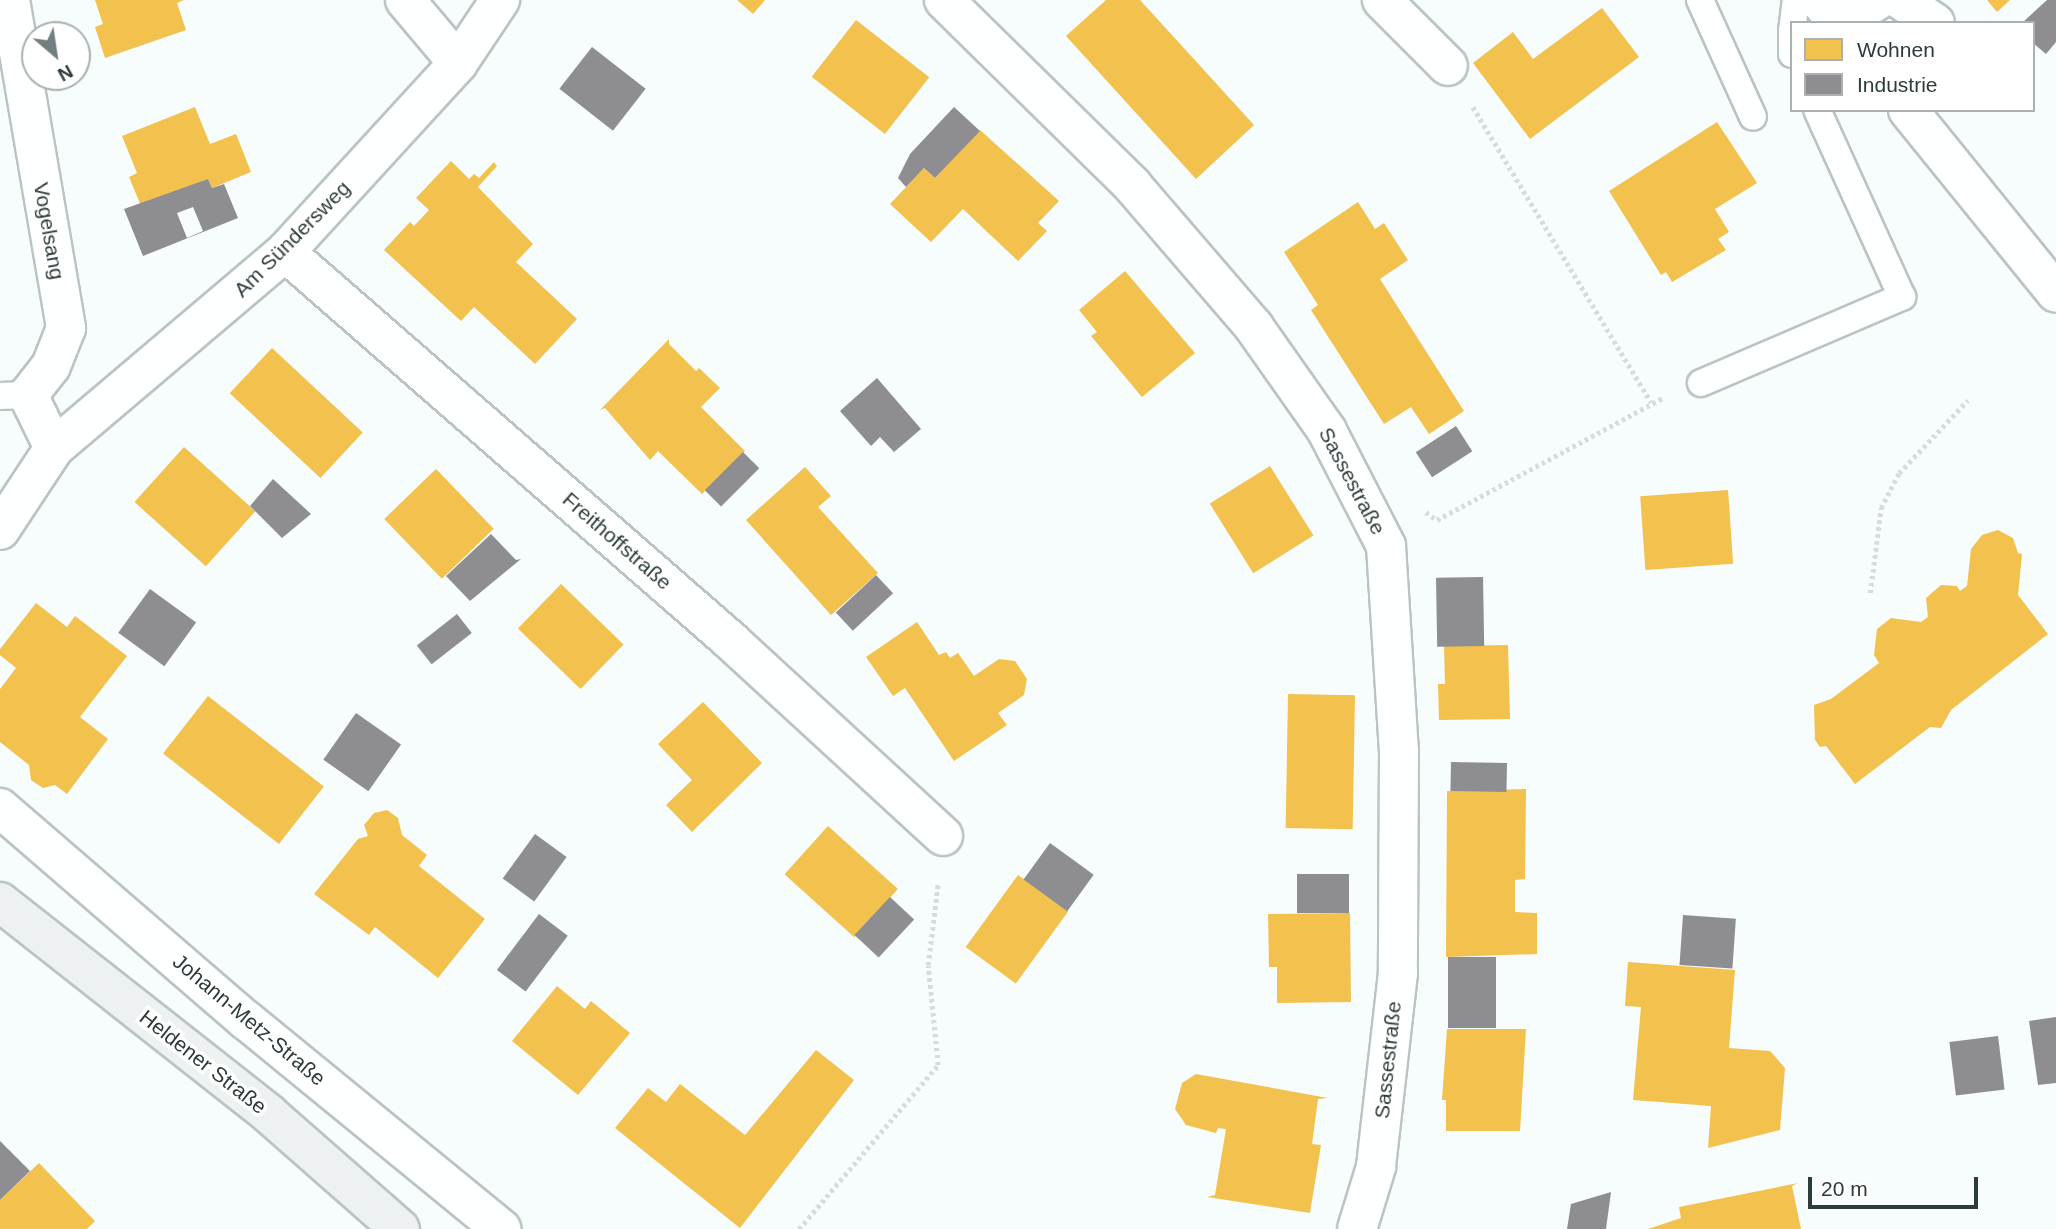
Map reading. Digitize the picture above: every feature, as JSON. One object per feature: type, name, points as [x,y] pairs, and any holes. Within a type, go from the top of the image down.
[{"type":"main road","name":"Heldener Straße","points":[[0,902],[270,1114],[400,1229]]},
{"type":"street","name":"Vogelsang","points":[[10,0],[66,328],[51,366],[14,396],[54,448]]},
{"type":"street","points":[[405,0],[458,63]]},
{"type":"street","name":"Am Sündersweg","points":[[54,448],[285,252],[458,63],[500,0]]},
{"type":"street","name":"Sassestraße","points":[[944,0],[1132,185],[1254,327],[1327,431],[1386,547],[1399,751],[1398,973],[1376,1167],[1357,1229]]},
{"type":"street","points":[[1382,0],[1448,66]]},
{"type":"street","points":[[1819,0],[1838,21]]},
{"type":"street","points":[[1843,21],[1878,0]]},
{"type":"street","points":[[1901,0],[1932,21]]},
{"type":"street","points":[[1910,112],[2056,293]]},
{"type":"street","name":"Freithoffstraße","points":[[285,252],[731,641],[943,836]]},
{"type":"street","points":[[0,530],[54,448]]},
{"type":"street","name":"Johann-Metz-Straße","points":[[0,808],[246,1020],[501,1229]]},
{"type":"lane","points":[[1700,0],[1753,117]]},
{"type":"lane","points":[[1793,21],[1796,0]]},
{"type":"lane","points":[[1700,383],[1902,297],[1818,112]]},
{"type":"path","points":[[1448,66],[1651,402]]},
{"type":"path","points":[[1373,520],[1412,502],[1437,520],[1651,402],[1700,383]]},
{"type":"path","points":[[1870,593],[1881,508],[1893,485],[1968,400]]},
{"type":"path","points":[[799,1229],[938,1065],[928,965],[943,836]]},
{"type":"building: Wohnen","points":[[95,0],[184,0],[177,3],[186,30],[105,58],[95,27],[103,24]]},
{"type":"building: Wohnen","points":[[737,0],[765,0],[753,14]]},
{"type":"building: Wohnen","points":[[1106,0],[1140,0],[1254,125],[1196,179],[1066,36]]},
{"type":"building: Wohnen","points":[[1987,0],[2010,0],[1997,12]]},
{"type":"building: Wohnen","points":[[1602,8],[1639,57],[1530,139],[1473,63],[1513,32],[1533,59]]},
{"type":"building: Wohnen","points":[[856,20],[929,77],[885,134],[812,77]]},
{"type":"building: Wohnen","points":[[195,107],[210,144],[236,134],[251,172],[212,188],[208,179],[141,206],[129,177],[137,173],[122,136]]},
{"type":"building: Wohnen","points":[[1717,122],[1757,183],[1715,209],[1729,232],[1718,239],[1726,250],[1672,282],[1666,272],[1661,275],[1609,191]]},
{"type":"building: Wohnen","points":[[980,130],[1059,201],[1038,223],[1047,231],[1018,261],[963,209],[931,242],[890,204],[924,168],[935,178]]},
{"type":"building: Wohnen","points":[[451,161],[469,179],[474,174],[479,178],[494,162],[497,166],[478,187],[533,244],[516,262],[577,319],[535,364],[474,307],[461,321],[384,250],[410,222],[414,226],[429,210],[416,198]]},
{"type":"building: Wohnen","points":[[1358,202],[1375,229],[1384,223],[1408,260],[1380,279],[1464,411],[1429,434],[1411,407],[1384,424],[1311,310],[1318,305],[1284,252]]},
{"type":"building: Wohnen","points":[[1125,271],[1195,353],[1142,397],[1091,336],[1097,332],[1079,310]]},
{"type":"building: Wohnen","points":[[669,339],[669,344],[696,371],[699,368],[720,388],[701,407],[745,451],[702,494],[658,451],[650,460],[605,408],[600,410]]},
{"type":"building: Wohnen","points":[[272,348],[363,433],[320,478],[230,393]]},
{"type":"building: Wohnen","points":[[184,447],[255,511],[206,566],[134,502]]},
{"type":"building: Wohnen","points":[[1270,466],[1313,536],[1253,573],[1210,504]]},
{"type":"building: Wohnen","points":[[805,467],[831,496],[818,507],[878,573],[831,615],[746,520]]},
{"type":"building: Wohnen","points":[[436,469],[494,529],[442,579],[384,519]]},
{"type":"building: Wohnen","points":[[1728,490],[1733,564],[1645,570],[1640,496]]},
{"type":"building: Wohnen","points":[[1998,530],[2013,538],[2018,553],[2022,554],[2018,595],[2048,634],[1951,710],[1941,728],[1930,727],[1855,784],[1826,746],[1820,747],[1815,740],[1814,705],[1831,699],[1879,663],[1874,655],[1877,629],[1891,618],[1921,622],[1928,617],[1926,598],[1941,585],[1957,586],[1960,591],[1967,586],[1971,549],[1982,535]]},
{"type":"building: Wohnen","points":[[561,584],[624,644],[581,689],[518,629]]},
{"type":"building: Wohnen","points":[[36,603],[67,627],[75,616],[127,656],[80,717],[108,739],[67,794],[55,785],[43,788],[31,780],[29,765],[0,742],[0,689],[16,668],[0,655],[0,649]]},
{"type":"building: Wohnen","points":[[917,622],[939,655],[946,652],[950,658],[958,653],[974,676],[999,659],[1015,661],[1027,679],[1024,695],[998,713],[1007,725],[954,761],[905,688],[893,696],[866,657]]},
{"type":"building: Wohnen","points":[[1508,645],[1510,719],[1439,720],[1438,684],[1445,684],[1444,646]]},
{"type":"building: Wohnen","points":[[1288,694],[1355,695],[1353,829],[1286,828]]},
{"type":"building: Wohnen","points":[[208,696],[324,787],[279,844],[163,754]]},
{"type":"building: Wohnen","points":[[703,702],[762,763],[692,832],[666,805],[692,780],[658,744]]},
{"type":"building: Wohnen","points":[[1526,789],[1525,879],[1515,880],[1515,912],[1537,913],[1537,954],[1446,957],[1447,791]]},
{"type":"building: Wohnen","points":[[387,810],[398,818],[402,835],[427,855],[419,866],[485,919],[438,978],[375,927],[369,935],[314,894],[358,839],[368,836],[364,825],[374,813]]},
{"type":"building: Wohnen","points":[[828,826],[898,889],[854,937],[785,874]]},
{"type":"building: Wohnen","points":[[1018,875],[1068,911],[1016,983],[966,947]]},
{"type":"building: Wohnen","points":[[1350,913],[1351,1002],[1277,1003],[1277,967],[1269,967],[1268,914]]},
{"type":"building: Wohnen","points":[[1628,962],[1735,970],[1729,1048],[1770,1051],[1785,1068],[1780,1130],[1708,1148],[1711,1106],[1633,1100],[1641,1007],[1625,1006]]},
{"type":"building: Wohnen","points":[[557,986],[585,1009],[591,1001],[630,1033],[578,1095],[512,1041]]},
{"type":"building: Wohnen","points":[[1447,1029],[1526,1029],[1520,1131],[1446,1131],[1446,1100],[1442,1100]]},
{"type":"building: Wohnen","points":[[816,1050],[854,1080],[740,1228],[615,1128],[648,1088],[666,1102],[680,1084],[745,1135]]},
{"type":"building: Wohnen","points":[[1196,1074],[1328,1098],[1318,1099],[1312,1144],[1321,1145],[1310,1213],[1207,1197],[1215,1195],[1226,1129],[1218,1128],[1216,1133],[1186,1125],[1175,1109],[1182,1083]]},
{"type":"building: Wohnen","points":[[39,1163],[95,1221],[87,1229],[0,1229],[0,1200]]},
{"type":"building: Wohnen","points":[[1798,1183],[1792,1186],[1801,1229],[1648,1229],[1681,1218],[1679,1207]]},
{"type":"building: Industrie","points":[[2047,0],[2056,0],[2056,42],[2046,54],[2035,45],[2035,21],[2024,21]]},
{"type":"building: Industrie","points":[[592,47],[646,89],[613,131],[559,89]]},
{"type":"building: Industrie","points":[[954,107],[980,131],[935,178],[924,168],[906,187],[898,178],[910,154]]},
{"type":"building: Industrie","points":[[208,179],[212,188],[224,184],[238,218],[143,256],[124,209]],"holes":[[[193,207],[203,231],[187,238],[177,213]]]},
{"type":"building: Industrie","points":[[877,378],[921,429],[894,452],[880,437],[871,446],[840,411]]},
{"type":"building: Industrie","points":[[1456,426],[1472,451],[1432,477],[1416,452]]},
{"type":"building: Industrie","points":[[743,452],[759,468],[721,506],[705,490]]},
{"type":"building: Industrie","points":[[273,479],[311,514],[282,538],[250,506]]},
{"type":"building: Industrie","points":[[491,534],[516,560],[521,559],[470,601],[446,576]]},
{"type":"building: Industrie","points":[[876,575],[893,593],[853,631],[836,613]]},
{"type":"building: Industrie","points":[[1483,577],[1484,646],[1437,647],[1436,578]]},
{"type":"building: Industrie","points":[[150,589],[196,623],[164,666],[118,633]]},
{"type":"building: Industrie","points":[[457,614],[472,633],[432,664],[417,645]]},
{"type":"building: Industrie","points":[[356,713],[401,745],[368,791],[323,760]]},
{"type":"building: Industrie","points":[[1451,762],[1507,763],[1506,792],[1450,791]]},
{"type":"building: Industrie","points":[[535,834],[567,857],[534,901],[503,878]]},
{"type":"building: Industrie","points":[[1050,843],[1094,875],[1067,911],[1024,879]]},
{"type":"building: Industrie","points":[[1297,874],[1349,874],[1349,913],[1297,913]]},
{"type":"building: Industrie","points":[[890,897],[914,920],[879,958],[855,935]]},
{"type":"building: Industrie","points":[[539,914],[568,936],[526,992],[497,970]]},
{"type":"building: Industrie","points":[[1683,915],[1736,919],[1732,969],[1680,965]]},
{"type":"building: Industrie","points":[[1448,957],[1496,957],[1496,1028],[1448,1028]]},
{"type":"building: Industrie","points":[[2056,1017],[2056,1083],[2038,1085],[2029,1021]]},
{"type":"building: Industrie","points":[[1998,1036],[2005,1090],[1956,1096],[1949,1042]]},
{"type":"building: Industrie","points":[[0,1141],[30,1171],[0,1200]]},
{"type":"building: Industrie","points":[[1611,1192],[1606,1229],[1567,1229],[1571,1204]]}]
